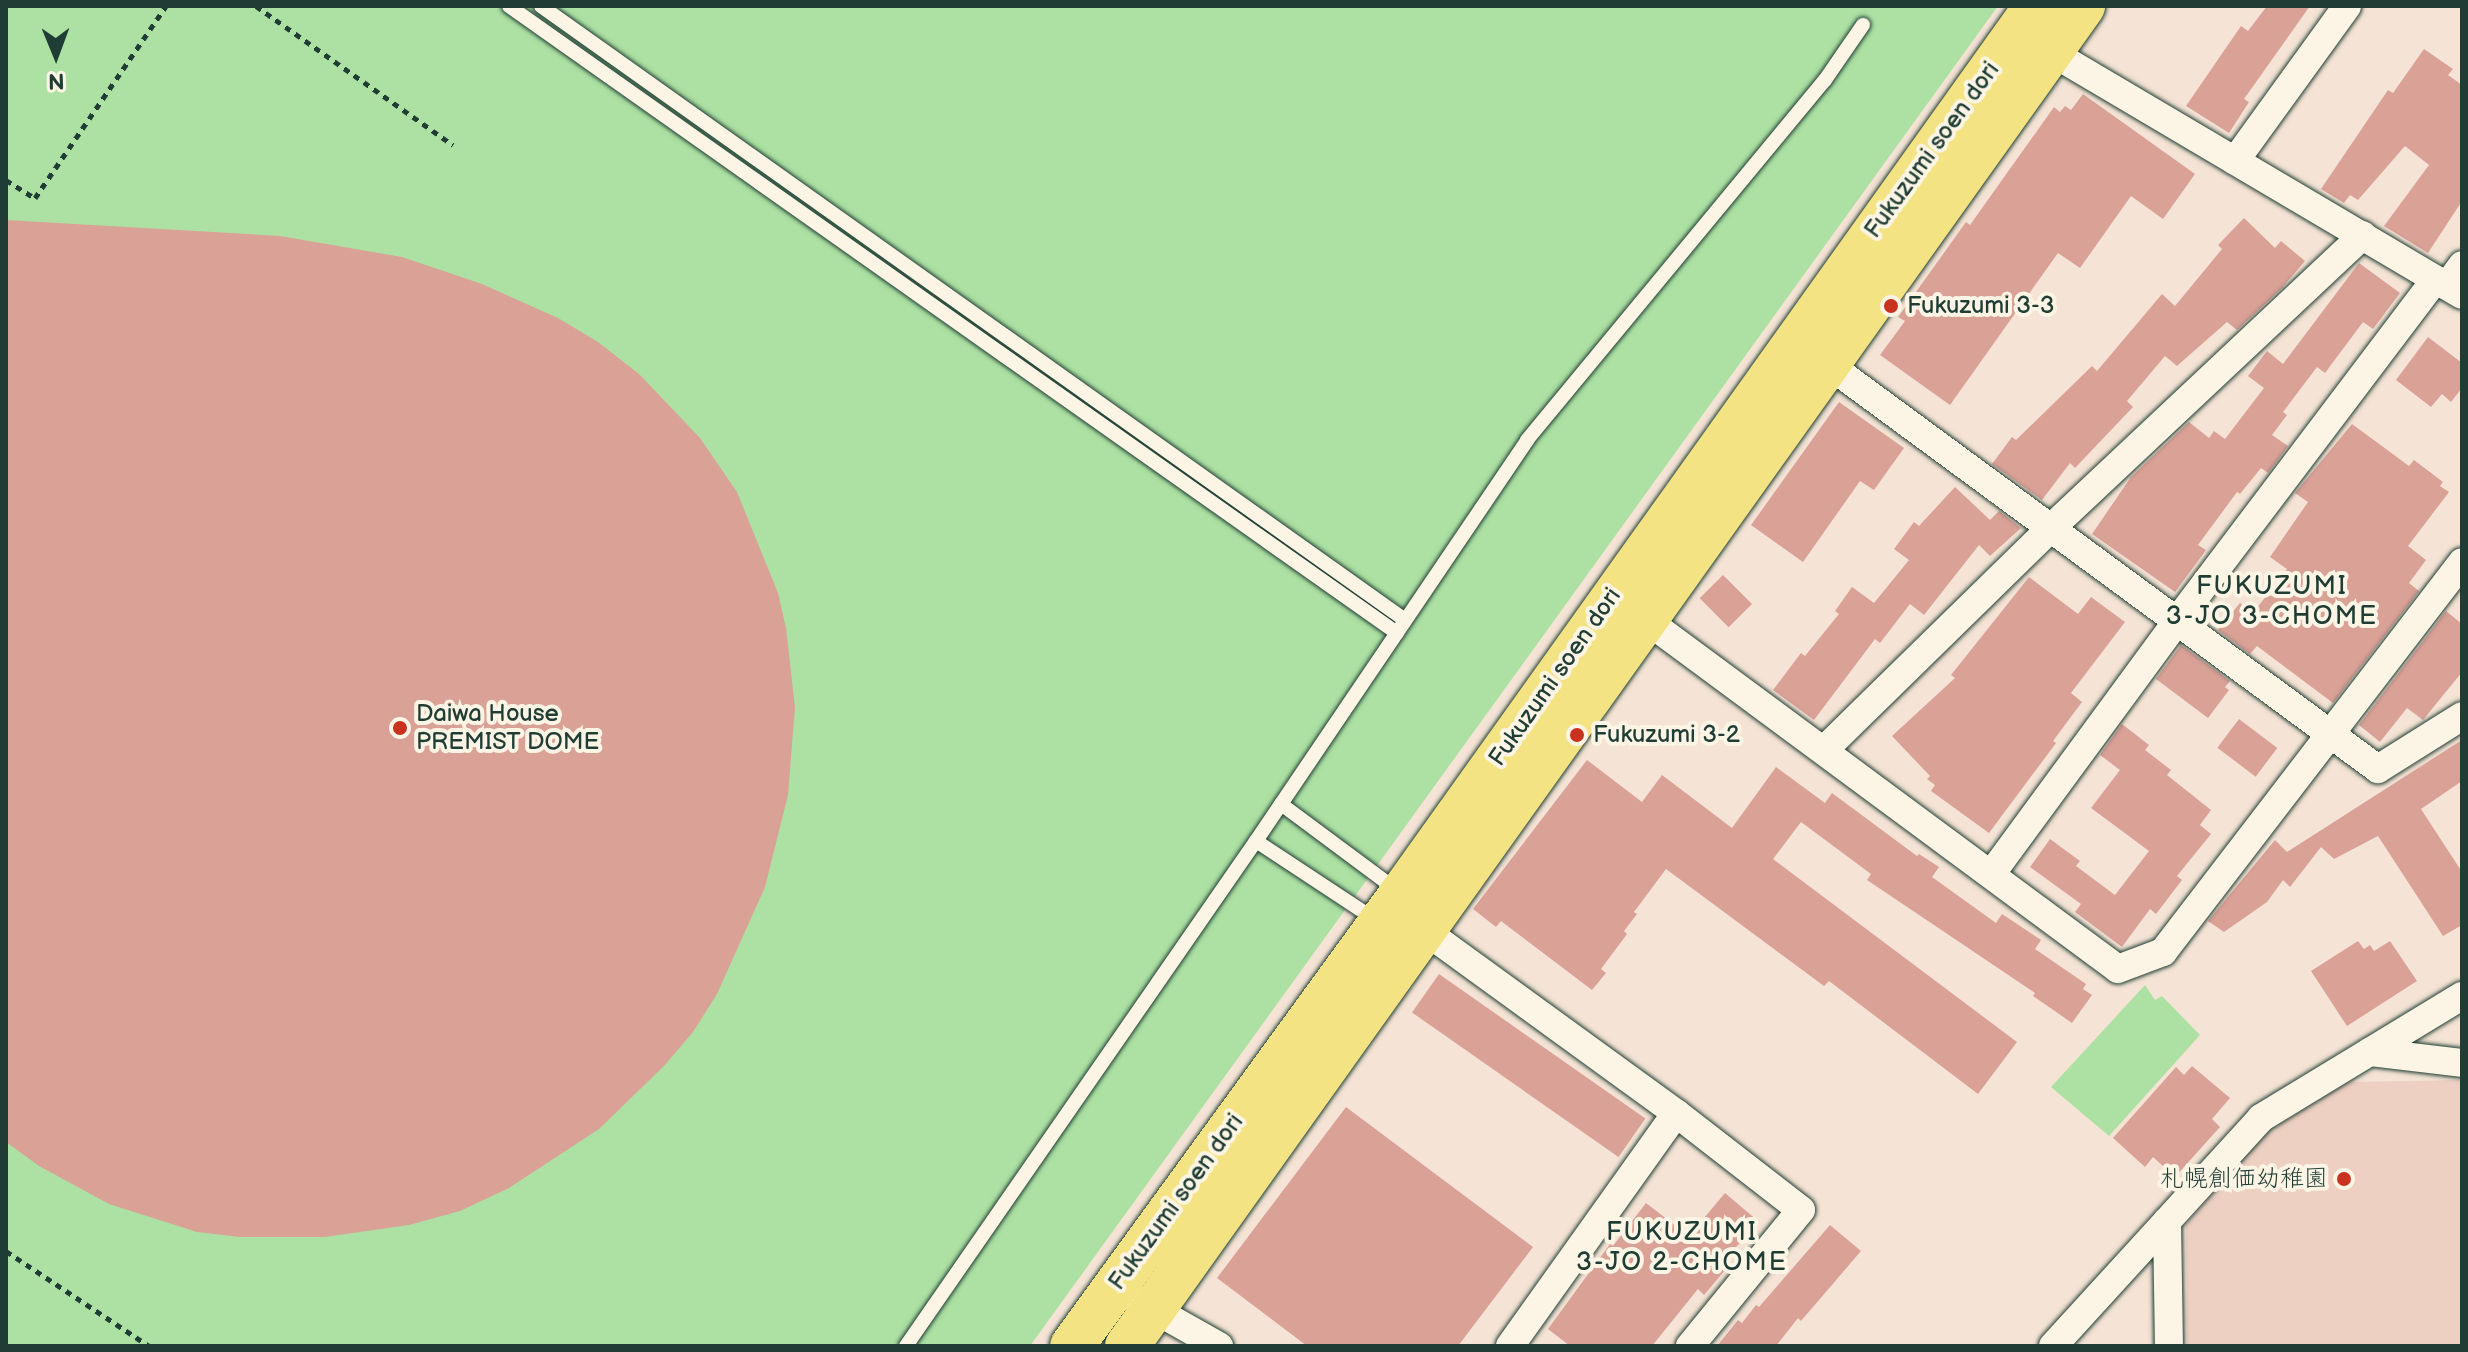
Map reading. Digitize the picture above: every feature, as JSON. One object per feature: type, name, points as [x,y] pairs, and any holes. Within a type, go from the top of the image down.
[{"type":"main road","name":"Fukuzumi soen dori","points":[[1127,1346],[1154,1310],[1398,913],[1645,619],[1811,352],[2036,6]]},
{"type":"main road","name":"Fukuzumi soen dori","points":[[1072,1346],[1398,913],[1811,352],[2051,52],[2083,6]]},
{"type":"street","points":[[2235,161],[2347,6]]},
{"type":"street","points":[[1992,873],[2177,621],[2452,281],[2363,235],[2051,52]]},
{"type":"street","points":[[1824,750],[2050,529],[2363,235]]},
{"type":"street","points":[[1811,352],[2378,769],[2462,716]]},
{"type":"street","points":[[1645,619],[2118,969],[2163,952],[2462,562]]},
{"type":"street","points":[[1398,913],[1676,1113],[1801,1210],[1690,1346]]},
{"type":"street","points":[[2053,1346],[2261,1118],[2462,996]]},
{"type":"street","points":[[2370,1052],[2462,1063]]},
{"type":"street","points":[[1510,1346],[1676,1113]]},
{"type":"street","points":[[2167,1221],[2169,1346]]},
{"type":"street","points":[[1115,1286],[1219,1346]]},
{"type":"lane","points":[[509,6],[1401,627]]},
{"type":"lane","points":[[541,6],[1401,627]]},
{"type":"lane","points":[[906,1346],[1256,841],[1527,440],[1825,80],[1863,25]]},
{"type":"lane","points":[[1281,804],[1398,913]]},
{"type":"lane","points":[[1256,841],[1398,913]]},
{"type":"path","points":[[6,180],[35,198],[166,6]]},
{"type":"path","points":[[256,6],[453,145]]},
{"type":"path","points":[[6,1251],[149,1346]]},
{"type":"shaded area","name":"札幌創価幼稚園","points":[[2462,1080],[2462,1346],[2187,1346],[2186,1225],[2266,1133],[2349,1082]]},
{"type":"green space","points":[[6,6],[1998,6],[1030,1346],[6,1346]]},
{"type":"green space","points":[[2145,985],[2155,1000],[2162,996],[2200,1035],[2109,1136],[2051,1087]]},
{"type":"building","points":[[2267,6],[2310,6],[2244,99],[2249,102],[2229,133],[2186,106],[2241,26],[2248,31]]},
{"type":"building","points":[[2424,49],[2453,69],[2448,75],[2462,85],[2462,201],[2428,253],[2384,226],[2429,165],[2405,146],[2358,200],[2350,195],[2344,203],[2321,189],[2388,90],[2393,93]]},
{"type":"building","points":[[2083,94],[2195,174],[2163,219],[2131,196],[2080,268],[2058,253],[1950,405],[1880,355],[1905,321],[1898,317],[1966,222],[1970,225],[2054,107],[2060,112],[2065,106],[2071,110]]},
{"type":"building","points":[[2244,218],[2275,248],[2281,241],[2305,261],[2282,288],[2237,330],[2227,322],[2177,366],[2165,356],[2127,401],[2133,407],[2075,468],[2070,463],[2042,500],[1992,464],[2012,437],[2016,440],[2092,366],[2097,371],[2162,294],[2175,306],[2222,249],[2218,245]]},
{"type":"building","name":"Daiwa House PREMIST DOME","points":[[6,220],[280,236],[402,257],[482,284],[558,318],[598,342],[639,374],[700,438],[737,492],[778,593],[786,628],[795,707],[788,795],[765,887],[717,994],[693,1032],[664,1066],[599,1129],[509,1188],[460,1211],[409,1225],[325,1237],[240,1237],[197,1232],[109,1204],[39,1166],[6,1142]]},
{"type":"building","points":[[2359,263],[2400,293],[2373,329],[2363,322],[2325,373],[2317,367],[2283,412],[2287,415],[2272,435],[2288,446],[2268,473],[2261,468],[2240,494],[2237,492],[2198,545],[2206,550],[2175,592],[2092,534],[2131,477],[2189,422],[2209,438],[2214,431],[2225,439],[2264,388],[2248,376],[2267,351],[2283,364]]},
{"type":"building","points":[[2428,337],[2462,363],[2462,388],[2451,402],[2442,394],[2431,407],[2396,380]]},
{"type":"building","points":[[1839,402],[1904,448],[1874,490],[1860,481],[1803,562],[1751,525]]},
{"type":"building","points":[[2352,424],[2409,466],[2414,460],[2443,482],[2440,486],[2449,492],[2408,546],[2426,560],[2409,583],[2419,591],[2333,703],[2257,646],[2250,654],[2218,630],[2240,603],[2253,613],[2287,569],[2270,557],[2308,502],[2295,493]]},
{"type":"building","points":[[1955,487],[1990,520],[1999,511],[2021,528],[1990,556],[1979,545],[1924,615],[1910,604],[1880,643],[1875,639],[1814,720],[1773,690],[1801,653],[1805,656],[1839,614],[1835,611],[1852,587],[1874,603],[1909,560],[1894,549],[1914,522],[1919,526]]},
{"type":"building","points":[[1723,575],[1752,604],[1729,627],[1700,598]]},
{"type":"building","points":[[2029,577],[2078,614],[2091,597],[2125,622],[2071,693],[2082,702],[2053,741],[2056,743],[1989,833],[1931,791],[1935,785],[1927,779],[1930,776],[1892,736],[1955,678],[1951,675]]},
{"type":"building","points":[[2446,611],[2462,624],[2462,672],[2423,720],[2407,708],[2380,742],[2359,725]]},
{"type":"building","points":[[2181,645],[2230,681],[2225,687],[2229,690],[2208,718],[2156,679]]},
{"type":"building","points":[[2239,719],[2277,748],[2256,777],[2217,748]]},
{"type":"building","points":[[2122,724],[2149,745],[2145,750],[2171,770],[2167,775],[2211,810],[2200,825],[2211,834],[2177,876],[2182,880],[2156,914],[2150,909],[2122,947],[2075,912],[2081,904],[2030,867],[2050,839],[2080,861],[2076,866],[2115,895],[2149,851],[2091,808],[2120,770],[2100,755]]},
{"type":"building","points":[[2462,740],[2462,781],[2421,809],[2462,872],[2462,925],[2443,936],[2378,836],[2334,859],[2321,847],[2290,887],[2283,880],[2267,902],[2224,932],[2208,921],[2275,840],[2287,852]]},
{"type":"building","points":[[1587,760],[1642,802],[1662,775],[1732,828],[1776,767],[1825,803],[1832,793],[1917,856],[1919,854],[1939,867],[1932,877],[1996,923],[2002,914],[2041,940],[2035,949],[2086,984],[2083,989],[2092,995],[2072,1023],[2033,996],[2035,993],[1867,880],[1871,874],[1801,822],[1773,859],[2017,1042],[1978,1094],[1829,981],[1824,986],[1666,869],[1634,912],[1637,914],[1624,931],[1627,934],[1601,969],[1606,973],[1592,990],[1501,921],[1496,927],[1473,909]]},
{"type":"building","points":[[2358,941],[2364,949],[2370,945],[2374,951],[2390,941],[2417,981],[2347,1026],[2311,971]]},
{"type":"building","points":[[1439,974],[1645,1119],[1618,1157],[1412,1013]]},
{"type":"building","points":[[2192,1066],[2230,1098],[2212,1119],[2220,1127],[2175,1177],[2153,1157],[2145,1167],[2113,1138],[2176,1067],[2184,1075]]},
{"type":"building","points":[[1346,1107],[1533,1247],[1458,1346],[1307,1346],[1217,1278]]},
{"type":"building","points":[[1725,1193],[1758,1221],[1721,1265],[1726,1269],[1704,1295],[1698,1289],[1652,1346],[1570,1346],[1548,1329],[1610,1244],[1613,1246],[1646,1203],[1689,1236]]},
{"type":"building","points":[[1830,1225],[1861,1251],[1801,1321],[1798,1318],[1776,1346],[1717,1346],[1738,1320],[1742,1323],[1756,1305],[1759,1307]]},
{"type":"place","name":"Fukuzumi 3-3","points":[[1891,306]]},
{"type":"place","name":"Daiwa House PREMIST DOME","points":[[400,728]]},
{"type":"place","name":"Fukuzumi 3-2","points":[[1577,735]]},
{"type":"place","name":"札幌創価幼稚園","points":[[2344,1179]]},
{"type":"district","name":"FUKUZUMI 3-JO 3-CHOME","points":[[2272,602]]},
{"type":"district","name":"FUKUZUMI 3-JO 2-CHOME","points":[[1682,1248]]}]
